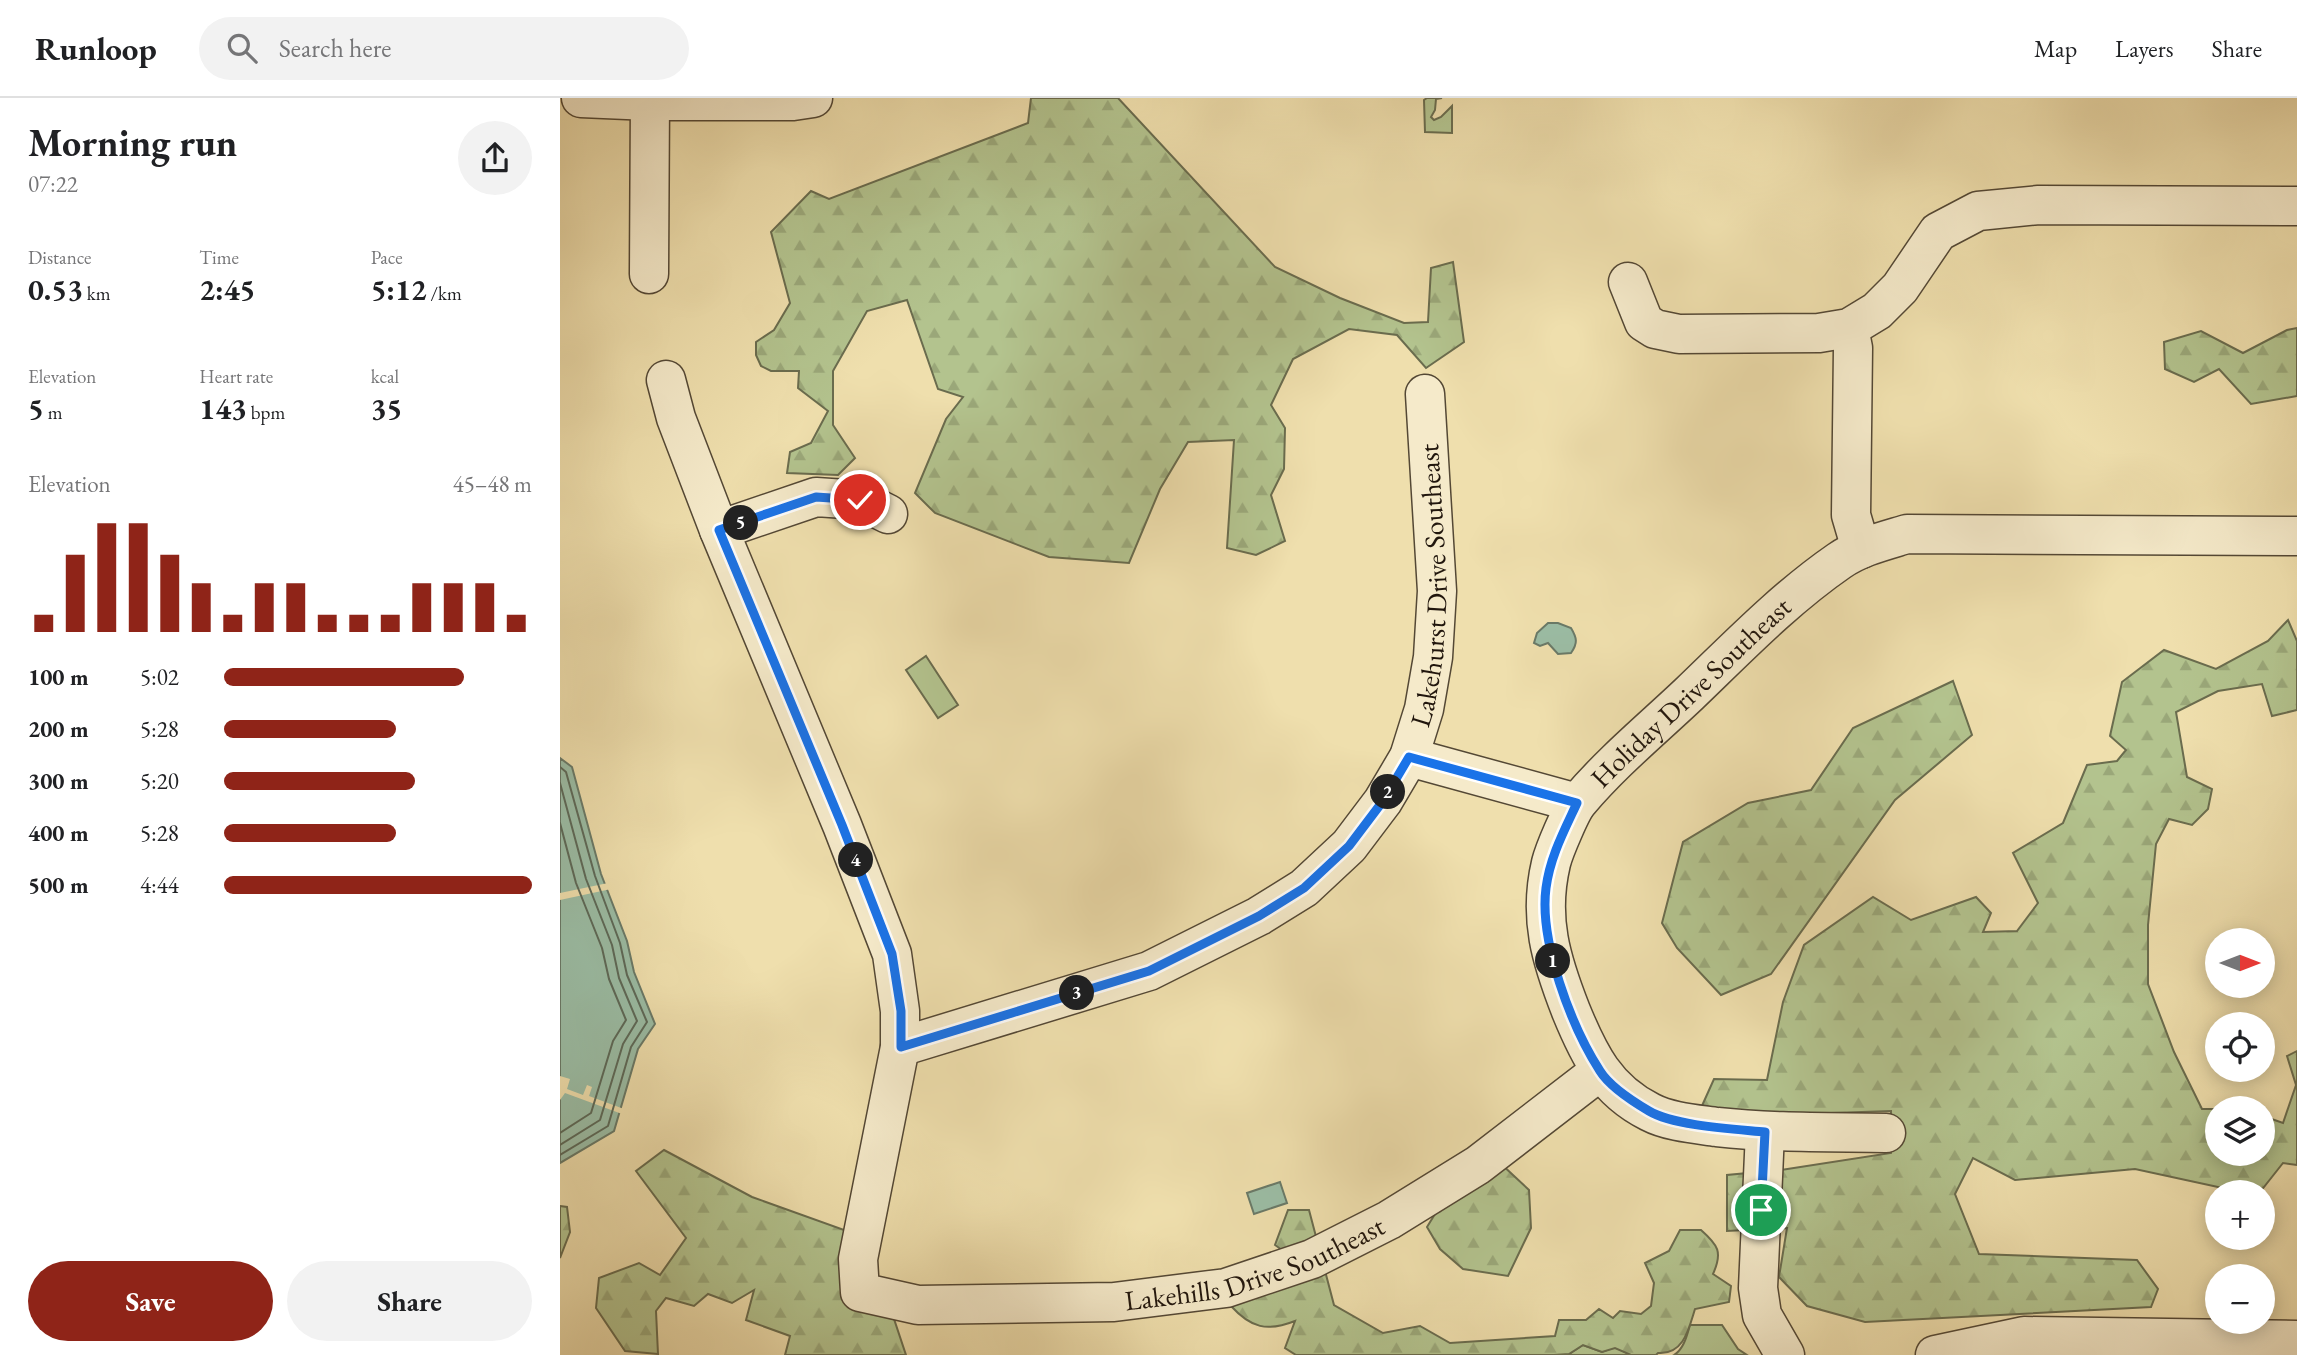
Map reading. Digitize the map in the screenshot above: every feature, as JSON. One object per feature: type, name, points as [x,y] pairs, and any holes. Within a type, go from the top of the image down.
[{"type":"street","points":[[581,98],[793,101],[814,98]]},
{"type":"street","points":[[649,274],[650,100]]},
{"type":"street","points":[[1628,282],[1644,322],[1655,329],[1679,334],[1819,334],[1849,328],[1877,311],[1900,288],[1938,232],[1978,211],[2039,205],[2297,206]]},
{"type":"street","points":[[1849,328],[1853,348],[1851,515],[1861,549]]},
{"type":"street","points":[[666,380],[676,418],[719,530],[842,825],[892,954],[901,1011],[901,1047]]},
{"type":"street","name":"Lakehurst Drive Southeast","points":[[901,1047],[1149,971],[1259,916],[1304,888],[1349,846],[1383,801],[1409,757],[1424,709],[1433,657],[1437,591],[1425,394]]},
{"type":"street","points":[[719,530],[816,497],[860,500],[888,514]]},
{"type":"street","name":"Holiday Drive Southeast","points":[[1886,1132],[1765,1132],[1692,1124],[1651,1113],[1611,1085],[1581,1036],[1559,982],[1544,919],[1551,860],[1577,803],[1779,609],[1840,560],[1861,549],[1907,534],[2297,536]]},
{"type":"street","points":[[1409,757],[1577,803]]},
{"type":"street","name":"Lakehills Drive Southeast","points":[[901,1047],[858,1259],[860,1292],[918,1305],[1114,1303],[1226,1288],[1312,1259],[1389,1220],[1478,1165],[1600,1071]]},
{"type":"street","points":[[1765,1132],[1758,1288],[1762,1315],[1785,1355]]},
{"type":"street","points":[[1935,1355],[2024,1336],[2297,1340]]},
{"type":"green space","points":[[1031,98],[1118,98],[1275,267],[1340,298],[1404,323],[1428,322],[1431,268],[1453,262],[1464,342],[1426,368],[1397,335],[1349,329],[1293,359],[1271,405],[1285,428],[1284,469],[1271,495],[1285,541],[1256,555],[1227,548],[1234,440],[1188,442],[1160,489],[1129,563],[1049,557],[935,513],[915,493],[946,419],[963,397],[938,389],[907,300],[867,311],[833,371],[833,425],[855,458],[838,475],[787,473],[790,452],[811,443],[828,411],[798,388],[799,371],[771,371],[761,366],[756,355],[756,342],[774,330],[790,303],[771,232],[811,191],[829,199],[1028,123]]},
{"type":"green space","points":[[1442,98],[1436,99],[1431,117],[1434,120],[1452,106],[1452,133],[1425,132],[1424,100]]},
{"type":"green space","points":[[2297,328],[2297,396],[2251,404],[2219,369],[2194,382],[2165,369],[2164,342],[2201,331],[2243,353],[2287,330]]},
{"type":"green space","points":[[2288,620],[2297,641],[2297,710],[2272,716],[2262,684],[2218,691],[2176,712],[2187,777],[2212,789],[2208,809],[2192,825],[2169,819],[2156,844],[2148,925],[2148,984],[2174,1052],[2202,1109],[2205,1109],[2205,1166],[2275,1166],[2275,1120],[2283,1123],[2296,1085],[2287,1056],[2297,1051],[2297,1165],[2283,1163],[2270,1180],[2205,1180],[2205,1184],[2135,1169],[2015,1180],[1973,1158],[1955,1194],[1979,1254],[2137,1260],[2158,1289],[2151,1307],[1865,1322],[1807,1306],[1779,1277],[1787,1228],[1727,1231],[1727,1175],[1781,1170],[1891,1153],[1891,1111],[1773,1115],[1701,1108],[1714,1079],[1767,1080],[1783,1002],[1804,945],[1873,897],[1911,920],[1976,897],[1991,913],[1983,932],[2017,931],[2038,903],[2013,853],[2063,823],[2087,765],[2117,761],[2126,750],[2110,736],[2122,682],[2164,650],[2216,669],[2268,641]]},
{"type":"green space","points":[[926,656],[958,705],[938,718],[906,670]]},
{"type":"green space","points":[[1953,681],[1972,735],[1895,800],[1771,974],[1721,995],[1677,948],[1662,923],[1683,842],[1748,803],[1811,790],[1853,728]]},
{"type":"green space","points":[[664,1150],[752,1197],[847,1231],[890,1307],[906,1355],[785,1355],[790,1336],[746,1320],[754,1290],[732,1303],[708,1294],[694,1306],[666,1298],[656,1311],[658,1354],[625,1351],[596,1308],[599,1278],[639,1263],[660,1275],[686,1238],[636,1171]]},
{"type":"green space","points":[[1499,1162],[1529,1190],[1531,1228],[1508,1276],[1463,1269],[1440,1249],[1427,1227],[1448,1193]]},
{"type":"green space","points":[[560,1206],[567,1207],[570,1232],[560,1258]]},
{"type":"green space","points":[[1288,1210],[1309,1210],[1334,1305],[1383,1333],[1420,1326],[1450,1343],[1555,1336],[1559,1320],[1586,1320],[1599,1309],[1613,1318],[1620,1311],[1641,1314],[1651,1306],[1654,1283],[1645,1263],[1669,1251],[1680,1230],[1701,1230],[1715,1245],[1718,1260],[1713,1274],[1731,1286],[1729,1302],[1695,1309],[1688,1332],[1680,1345],[1674,1350],[1656,1355],[1631,1355],[1615,1348],[1602,1352],[1583,1345],[1569,1354],[1554,1355],[1296,1355],[1285,1348],[1295,1321],[1276,1326],[1260,1326],[1246,1319],[1231,1306],[1293,1258],[1275,1245]]},
{"type":"green space","points":[[1690,1325],[1722,1325],[1738,1349],[1747,1355],[1674,1355],[1683,1346]]},
{"type":"green space","points":[[1583,1345],[1602,1352],[1615,1347],[1631,1355],[1554,1355],[1569,1354]]},
{"type":"water","points":[[1548,623],[1558,623],[1571,628],[1576,640],[1571,653],[1558,654],[1548,643],[1540,646],[1534,643],[1537,633]]},
{"type":"water","points":[[560,758],[572,767],[601,874],[627,941],[634,972],[655,1024],[638,1049],[614,1131],[560,1163]]},
{"type":"water","points":[[1280,1182],[1287,1203],[1254,1214],[1247,1193]]},
{"type":"pier","points":[[608,883],[611,889],[560,900],[560,893]]},
{"type":"pier","points":[[560,1076],[570,1079],[567,1089],[583,1095],[587,1085],[592,1087],[589,1096],[624,1109],[622,1114],[565,1093],[560,1100]]},
{"type":"route","points":[[860,500],[816,497],[719,530],[842,825],[892,954],[901,1011],[901,1047],[1149,971],[1259,916],[1304,888],[1349,846],[1383,801],[1409,757],[1577,803],[1551,860],[1544,919],[1559,982],[1581,1036],[1611,1085],[1651,1113],[1692,1124],[1765,1132],[1761,1210]]}]
